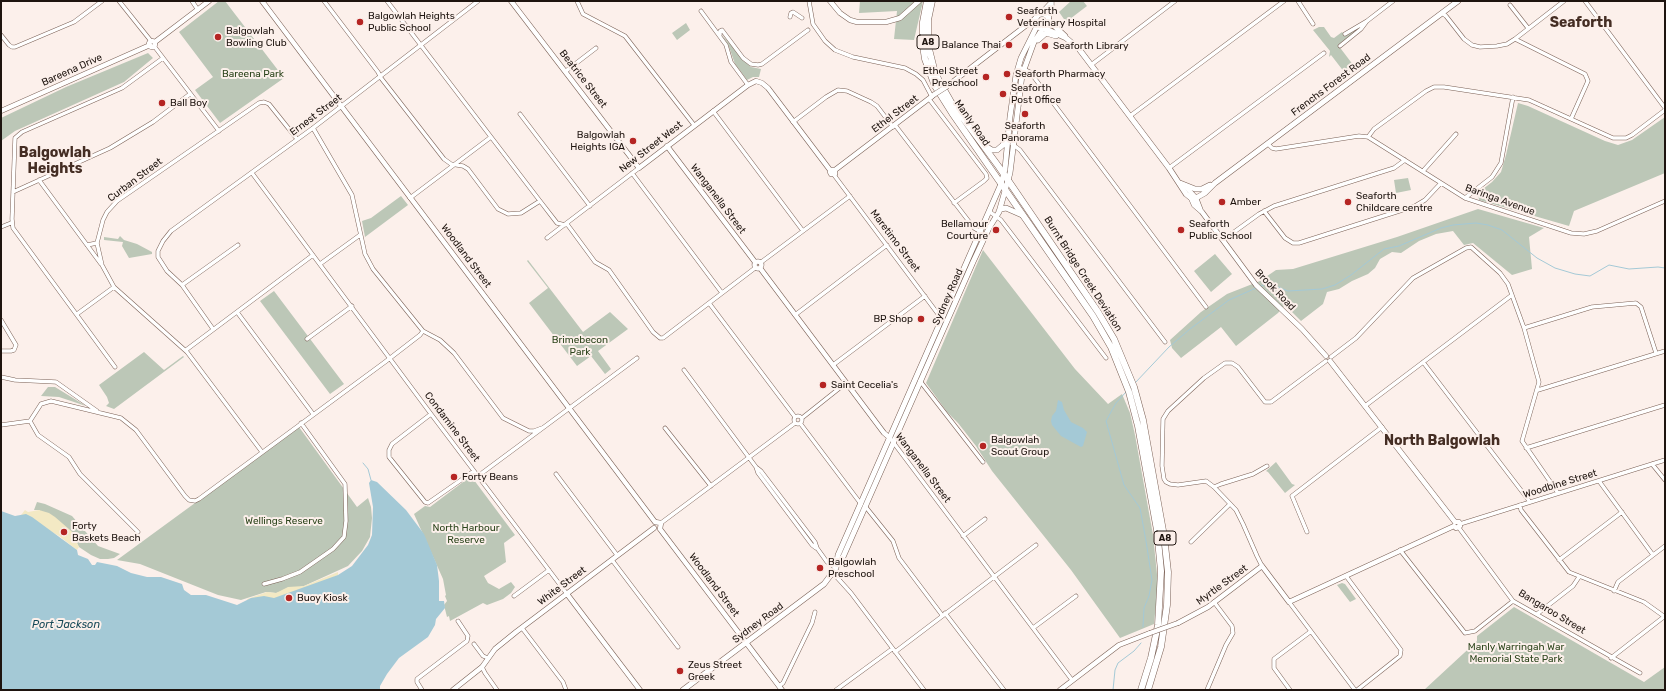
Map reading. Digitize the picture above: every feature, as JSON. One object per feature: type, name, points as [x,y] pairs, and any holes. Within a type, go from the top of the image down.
[{"type":"highway","name":"Manly Road","points":[[927,1],[923,22],[923,46],[929,73],[943,100],[1001,184]]},
{"type":"highway","name":"Manly Road","points":[[932,1],[928,20],[928,35],[930,57],[934,70],[951,102],[984,145],[1008,180]]},
{"type":"highway","name":"Burnt Bridge Creek Deviation","points":[[1008,180],[1098,312],[1114,339],[1143,420],[1162,523],[1168,572],[1167,604],[1161,647],[1148,690]]},
{"type":"highway","name":"Burnt Bridge Creek Deviation","points":[[1001,184],[1101,329],[1131,387],[1157,530],[1161,571],[1158,625],[1151,658],[1141,690]]},
{"type":"main road","name":"Frenchs Forest Road","points":[[1193,197],[1202,195],[1215,183],[1458,1]]},
{"type":"main road","points":[[1065,38],[1064,34],[1049,21],[1046,16],[1038,16],[1035,21],[1036,26],[1065,38],[1077,47],[1169,168],[1186,194],[1193,197]]},
{"type":"main road","points":[[1043,28],[1049,21]]},
{"type":"main road","name":"Sydney Road","points":[[863,505],[890,438],[948,321],[986,235],[997,214],[1006,190],[1008,180],[1010,143],[1009,132],[1013,90],[1036,26]]},
{"type":"main road","name":"Sydney Road","points":[[683,690],[824,584],[835,569],[838,555],[893,443],[941,318],[990,212],[1001,184],[1018,100],[1021,68],[1038,34],[1043,28]]},
{"type":"main road","points":[[1033,45],[1046,33],[1060,38],[1065,38]]},
{"type":"main road","points":[[984,145],[992,150],[999,150],[1009,132]]},
{"type":"main road","points":[[1179,183],[1199,189]]},
{"type":"main road","name":"Frenchs Forest Road","points":[[1193,197],[1199,189],[1215,183]]},
{"type":"main road","points":[[997,214],[1001,209],[1006,208],[1023,215]]},
{"type":"main road","points":[[941,318],[948,321]]},
{"type":"street","points":[[1,35],[12,47],[16,47],[74,22],[102,1]]},
{"type":"street","points":[[119,1],[219,131]]},
{"type":"street","points":[[192,1],[198,10]]},
{"type":"street","name":"Bareena Drive","points":[[1,111],[152,44],[209,1]]},
{"type":"street","name":"Woodland Street","points":[[262,1],[655,522]]},
{"type":"street","points":[[324,1],[444,159],[468,169],[498,208],[508,214],[521,213],[540,201]]},
{"type":"street","points":[[387,1],[557,223],[566,225],[595,262],[609,270],[657,336],[663,338],[850,196]]},
{"type":"street","name":"Ernest Street","points":[[182,285],[167,271],[158,257],[158,251],[171,231],[297,140],[478,1]]},
{"type":"street","name":"Beatrice Street","points":[[511,1],[639,168]]},
{"type":"street","points":[[577,1],[583,14],[625,36],[694,125]]},
{"type":"street","points":[[809,1],[813,24],[825,41],[835,50],[853,57],[905,68],[923,80],[932,97],[986,174],[984,181],[954,203]]},
{"type":"street","points":[[830,1],[840,13],[850,20],[874,22],[898,20],[918,2],[923,4],[925,8]]},
{"type":"street","points":[[1038,16],[1052,1]]},
{"type":"street","points":[[1049,21],[1052,10],[1052,1]]},
{"type":"street","points":[[1091,64],[1175,1]]},
{"type":"street","points":[[1130,116],[1284,1]]},
{"type":"street","points":[[1298,1],[1313,24]]},
{"type":"street","points":[[1345,34],[1367,21],[1393,1]]},
{"type":"street","points":[[1442,13],[1464,39],[1472,45],[1480,47],[1497,46],[1507,44],[1515,39],[1564,1]]},
{"type":"street","points":[[1268,144],[1272,148],[1276,149],[1359,136],[1368,137],[1374,129],[1426,91],[1434,87],[1444,87],[1529,100],[1606,136],[1620,139],[1632,135],[1665,109],[1585,1]]},
{"type":"street","points":[[1510,5],[1528,28]]},
{"type":"street","points":[[701,10],[720,35],[726,45],[731,62],[748,85]]},
{"type":"street","points":[[790,17],[793,12],[802,18]]},
{"type":"street","name":"Ethel Street","points":[[833,172],[1038,16]]},
{"type":"street","points":[[1340,46],[1361,29],[1367,21]]},
{"type":"street","name":"Ethel Street","points":[[1024,27],[1036,26]]},
{"type":"street","points":[[1024,27],[1030,30],[1032,34]]},
{"type":"street","points":[[720,35],[720,31],[722,30],[743,58],[751,64],[758,65],[762,64],[808,30]]},
{"type":"street","points":[[1515,39],[1585,74],[1588,81],[1570,119]]},
{"type":"street","points":[[566,71],[596,48]]},
{"type":"street","points":[[1169,168],[1324,53]]},
{"type":"street","points":[[114,367],[17,234],[12,223],[16,137],[20,132],[122,88],[163,58]]},
{"type":"street","points":[[1021,68],[1030,72],[1206,307]]},
{"type":"street","name":"Maretimo Street","points":[[748,85],[756,81],[762,83],[768,88],[833,172],[941,318]]},
{"type":"street","name":"New Street West","points":[[547,238],[748,85]]},
{"type":"street","points":[[793,122],[826,97],[838,90],[871,102],[877,106],[894,126],[974,228],[981,232]]},
{"type":"street","points":[[13,192],[110,148],[153,122],[190,94]]},
{"type":"street","points":[[1465,198],[1492,176],[1501,163],[1513,97]]},
{"type":"street","name":"Curban Street","points":[[262,452],[186,350],[114,287],[102,265],[97,243],[103,220],[107,212],[117,202],[256,104],[264,102],[271,106],[297,140]]},
{"type":"street","points":[[713,111],[803,231]]},
{"type":"street","points":[[520,114],[590,206]]},
{"type":"street","points":[[313,128],[352,195],[360,235],[369,263],[423,331],[440,340],[451,350],[503,418],[525,430],[532,431],[542,428]]},
{"type":"street","points":[[1422,171],[1456,134]]},
{"type":"street","points":[[410,198],[492,137]]},
{"type":"street","name":"Baringa Avenue","points":[[1368,137],[1465,198],[1571,233],[1584,234],[1597,231],[1665,201]]},
{"type":"street","points":[[1010,143],[1020,150],[1166,342]]},
{"type":"street","name":"Wanganella Street","points":[[667,146],[884,433],[890,438],[1072,680]]},
{"type":"street","points":[[1223,240],[1264,211],[1279,204],[1394,168],[1399,166],[1405,160]]},
{"type":"street","name":"Condamine Street","points":[[252,173],[431,414],[640,690]]},
{"type":"street","points":[[632,173],[722,293]]},
{"type":"street","points":[[39,180],[102,265]]},
{"type":"street","points":[[1264,211],[1285,238],[1293,243],[1299,243],[1415,206],[1425,200],[1440,183]]},
{"type":"street","name":"Brook Road","points":[[1185,186],[1202,212],[1256,285],[1302,329],[1328,359]]},
{"type":"street","points":[[990,212],[997,214],[1106,358]]},
{"type":"street","points":[[1,227],[12,223]]},
{"type":"street","points":[[320,264],[360,235]]},
{"type":"street","points":[[87,245],[97,243]]},
{"type":"street","points":[[795,315],[887,245]]},
{"type":"street","points":[[214,329],[182,285],[238,246]]},
{"type":"street","points":[[1346,576],[1401,650],[1400,656],[1356,690],[1310,632],[1262,566],[1256,556],[1236,510],[1214,487],[1206,481],[1178,485],[1166,482],[1164,479],[1162,466],[1162,427],[1166,414],[1204,378],[1225,363],[1232,363],[1238,367],[1265,402],[1271,402],[1356,338],[1414,278],[1466,248],[1470,247],[1500,274],[1508,284],[1512,294],[1524,328],[1538,379],[1538,390],[1522,439],[1522,444],[1558,493]]},
{"type":"street","points":[[186,350],[313,255]]},
{"type":"street","points":[[76,314],[114,287]]},
{"type":"street","points":[[1365,406],[1512,294]]},
{"type":"street","points":[[833,365],[925,296]]},
{"type":"street","points":[[709,303],[795,417],[795,423]]},
{"type":"street","points":[[1524,328],[1592,307],[1633,303],[1641,307],[1656,353]]},
{"type":"street","points":[[307,339],[352,306]]},
{"type":"street","points":[[237,312],[313,414]]},
{"type":"street","points":[[1,320],[16,345],[12,351],[1,351]]},
{"type":"street","points":[[1,426],[30,421],[41,404],[51,400],[122,418],[132,426],[185,496],[191,500],[199,499],[390,358],[423,331]]},
{"type":"street","points":[[1538,390],[1665,350]]},
{"type":"street","points":[[478,476],[637,358]]},
{"type":"street","name":"Bangaroo Street","points":[[1328,359],[1457,525],[1513,601],[1611,658],[1640,673]]},
{"type":"street","points":[[1423,362],[1530,502]]},
{"type":"street","points":[[684,370],[749,458],[761,471],[810,536],[827,562],[835,569],[851,593],[924,690]]},
{"type":"street","points":[[1,377],[15,380],[56,382],[98,411]]},
{"type":"street","points":[[918,379],[983,462]]},
{"type":"street","points":[[800,423],[802,418],[846,383]]},
{"type":"street","points":[[1526,448],[1665,405]]},
{"type":"street","points":[[431,414],[392,444],[388,450],[389,457],[425,502],[431,502],[474,471]]},
{"type":"street","points":[[795,417],[799,416],[802,418]]},
{"type":"street","points":[[30,421],[38,435],[69,457],[80,474],[138,532]]},
{"type":"street","points":[[661,523],[657,521],[655,522],[654,528],[657,530],[660,529],[661,523],[674,511],[682,508],[795,423],[800,423]]},
{"type":"street","points":[[800,423],[892,541],[899,558],[1004,690]]},
{"type":"street","points":[[264,584],[282,579],[303,570],[333,550],[339,544],[345,533],[346,521],[344,484],[301,424]]},
{"type":"street","points":[[1307,532],[1292,496],[1382,427]]},
{"type":"street","points":[[665,428],[711,486]]},
{"type":"street","name":"Woodbine Street","points":[[1289,602],[1457,525],[1665,460]]},
{"type":"street","points":[[1652,464],[1665,480]]},
{"type":"street","points":[[1214,487],[1253,474],[1267,466]]},
{"type":"street","points":[[556,474],[617,555]]},
{"type":"street","points":[[1599,481],[1653,555]]},
{"type":"street","points":[[1191,542],[1230,505]]},
{"type":"street","points":[[1520,505],[1521,510],[1569,572],[1644,602],[1665,616],[1611,658]]},
{"type":"street","points":[[1559,560],[1622,512]]},
{"type":"street","points":[[963,536],[985,519]]},
{"type":"street","name":"White Street","points":[[484,665],[495,649],[654,528]]},
{"type":"street","name":"Woodland Street","points":[[660,529],[781,688]]},
{"type":"street","points":[[836,690],[944,614],[1036,545]]},
{"type":"street","points":[[1614,591],[1618,582],[1665,546]]},
{"type":"street","points":[[1400,550],[1465,633],[1475,631],[1513,601]]},
{"type":"street","points":[[612,560],[678,647]]},
{"type":"street","name":"Myrtle Street","points":[[1060,690],[1119,646],[1191,617],[1214,602],[1262,566]]},
{"type":"street","points":[[514,596],[549,570]]},
{"type":"street","points":[[1536,614],[1573,586],[1579,577]]},
{"type":"street","points":[[1033,628],[1076,596]]},
{"type":"street","points":[[1207,690],[1226,645],[1233,633],[1232,626],[1214,602]]},
{"type":"street","points":[[781,688],[812,623],[815,612]]},
{"type":"street","points":[[422,690],[416,682],[417,679],[467,641],[468,636],[458,621]]},
{"type":"street","points":[[522,628],[563,682],[566,690]]},
{"type":"street","points":[[1283,690],[1289,688],[1274,668],[1274,659],[1310,632]]},
{"type":"street","points":[[474,644],[483,656],[488,658]]},
{"type":"street","points":[[453,690],[484,665]]},
{"type":"street","points":[[484,665],[485,673],[497,690]]},
{"type":"green space","name":"Bareena Park","points":[[219,1],[225,1],[284,78],[220,123],[195,90],[213,77],[179,32]]},
{"type":"green space","points":[[860,1],[923,1],[914,40],[894,39],[897,11],[859,13]]},
{"type":"green space","points":[[1071,1],[1083,1],[1087,6],[1066,22],[1059,12]]},
{"type":"green space","points":[[686,23],[690,30],[677,40],[672,33]]},
{"type":"green space","points":[[1365,23],[1359,30],[1338,45],[1357,70],[1348,77],[1331,55],[1329,57],[1330,51],[1313,30],[1319,27],[1324,27],[1331,37],[1334,38],[1342,32],[1346,36]]},
{"type":"green space","points":[[721,34],[751,67],[761,69],[759,77],[753,77],[747,80],[735,64],[728,44]]},
{"type":"green space","points":[[148,53],[153,58],[124,82],[15,131],[1,141],[1,118],[66,87]]},
{"type":"green space","points":[[1518,103],[1528,106],[1605,141],[1618,145],[1632,140],[1665,117],[1665,173],[1574,211],[1569,226],[1479,200],[1478,193],[1492,182],[1501,172]]},
{"type":"green space","points":[[1408,178],[1411,190],[1396,193],[1394,180]]},
{"type":"green space","points":[[401,196],[408,205],[365,237],[362,221],[371,218]]},
{"type":"green space","points":[[1478,209],[1544,228],[1529,237],[1532,269],[1512,275],[1473,243],[1464,245],[1453,231],[1436,234],[1419,241],[1401,253],[1392,252],[1380,259],[1375,268],[1368,274],[1339,289],[1327,292],[1323,304],[1301,321],[1285,305],[1278,313],[1236,346],[1221,327],[1181,358],[1172,348],[1170,340],[1201,312],[1227,294],[1260,281],[1276,270],[1293,269],[1397,237]]},
{"type":"green space","points":[[120,236],[124,240],[137,244],[152,252],[152,254],[129,258],[122,246],[123,242],[104,240],[104,237],[118,239]]},
{"type":"green space","points":[[983,250],[1075,369],[1108,404],[1122,394],[1130,413],[1153,535],[1158,584],[1154,624],[1120,638],[1071,570],[992,471],[976,446],[958,423],[947,412],[926,383]]},
{"type":"green space","points":[[1215,254],[1232,274],[1211,292],[1194,271]]},
{"type":"green space","name":"Brimebecon Park","points":[[528,260],[583,332],[610,312],[628,329],[598,351],[611,369],[605,374],[591,356],[577,366],[529,303],[548,288],[527,261]]},
{"type":"green space","points":[[274,291],[344,384],[330,394],[260,301]]},
{"type":"green space","points":[[144,352],[164,370],[183,356],[184,357],[114,409],[106,406],[109,403],[107,397],[99,385]]},
{"type":"green space","points":[[48,387],[55,387],[86,406],[59,397],[41,396]]},
{"type":"green space","name":"Wellings Reserve","points":[[299,427],[357,507],[368,498],[372,518],[370,537],[362,551],[348,566],[304,586],[276,593],[266,592],[241,600],[218,595],[140,564],[117,560]]},
{"type":"green space","points":[[1276,462],[1292,484],[1295,485],[1285,493],[1266,471]]},
{"type":"green space","name":"North Harbour Reserve","points":[[471,476],[515,535],[504,543],[506,562],[484,576],[488,583],[499,589],[511,582],[515,587],[511,593],[503,599],[487,605],[483,603],[450,621],[449,616],[447,617],[444,605],[447,601],[443,579],[414,514],[425,506],[430,507]]},
{"type":"green space","points":[[37,502],[72,516],[98,546],[120,554],[114,558],[108,559],[100,559],[91,555],[79,547],[77,543],[39,510],[34,510]]},
{"type":"green space","points":[[1342,583],[1345,584],[1356,599],[1350,602],[1337,585]]},
{"type":"green space","name":"Manly Warringah War Memorial State Park","points":[[1514,607],[1644,682],[1665,667],[1665,690],[1424,690],[1477,641],[1477,636]]},
{"type":"sand","name":"Forty Baskets Beach","points":[[25,510],[28,512],[39,510],[49,513],[55,517],[77,536],[77,543],[79,547],[77,550],[59,536],[21,515]]},
{"type":"sand","points":[[338,572],[338,575],[295,596],[248,601],[247,599],[267,592],[276,593],[288,587],[304,586]]},
{"type":"water","points":[[1058,400],[1062,402],[1064,410],[1071,422],[1083,428],[1087,432],[1083,446],[1081,447],[1061,436],[1052,425],[1052,416],[1056,411]]},
{"type":"water","name":"Port Jackson","points":[[371,480],[377,482],[406,510],[424,534],[437,565],[439,601],[444,601],[445,608],[436,619],[435,625],[428,637],[399,658],[387,674],[380,686],[380,690],[1,690],[1,511],[15,516],[26,514],[32,517],[77,550],[78,555],[88,559],[92,565],[95,565],[97,562],[117,566],[131,573],[147,577],[161,577],[182,584],[184,590],[191,595],[206,595],[237,605],[251,598],[264,596],[274,598],[338,575],[352,566],[368,545],[372,535],[373,507],[369,483]]},
{"type":"waterway","points":[[1261,286],[1268,283],[1288,291],[1322,289],[1335,285],[1351,275],[1384,249],[1399,246],[1441,228],[1453,225],[1476,223],[1502,230],[1537,258],[1555,268],[1575,274],[1590,276],[1609,265],[1629,269],[1665,268]]},
{"type":"waterway","points":[[1135,383],[1169,347],[1190,329],[1229,300],[1256,288]]},
{"type":"waterway","points":[[1126,392],[1116,403],[1106,421],[1124,485],[1140,508],[1146,541],[1152,580],[1149,596],[1144,608],[1143,627]]},
{"type":"waterway","points":[[363,463],[368,469],[371,480]]},
{"type":"waterway","points":[[1113,690],[1115,670],[1118,663],[1134,651],[1141,643]]},
{"type":"place","name":"Seaforth Veterinary Hospital","points":[[1009,17]]},
{"type":"place","name":"Balgowlah Heights Public School","points":[[360,22]]},
{"type":"place","name":"Balgowlah Bowling Club","points":[[218,37]]},
{"type":"place","name":"Balance Thai","points":[[1009,45]]},
{"type":"place","name":"Seaforth Library","points":[[1045,46]]},
{"type":"place","name":"Seaforth Pharmacy","points":[[1007,74]]},
{"type":"place","name":"Ethel Street Preschool","points":[[986,77]]},
{"type":"place","name":"Seaforth Post Office","points":[[1003,94]]},
{"type":"place","name":"Ball Boy","points":[[162,103]]},
{"type":"place","name":"Seaforth Panorama","points":[[1025,114]]},
{"type":"place","name":"Balgowlah Heights IGA","points":[[633,141]]},
{"type":"place","name":"Amber","points":[[1222,202]]},
{"type":"place","name":"Seaforth Childcare centre","points":[[1348,202]]},
{"type":"place","name":"Bellamour Courture","points":[[996,230]]},
{"type":"place","name":"Seaforth Public School","points":[[1181,230]]},
{"type":"place","name":"BP Shop","points":[[921,319]]},
{"type":"place","name":"Saint Cecelia's","points":[[823,385]]},
{"type":"place","name":"Balgowlah Scout Group","points":[[983,446]]},
{"type":"place","name":"Forty Beans","points":[[454,477]]},
{"type":"place","name":"Forty Baskets Beach","points":[[64,532]]},
{"type":"place","name":"Balgowlah Preschool","points":[[820,568]]},
{"type":"place","name":"Buoy Kiosk","points":[[289,598]]},
{"type":"place","name":"Zeus Street Greek","points":[[680,671]]},
{"type":"district","name":"Seaforth","points":[[1581,23]]},
{"type":"district","name":"Balgowlah Heights","points":[[55,162]]},
{"type":"district","name":"North Balgowlah","points":[[1442,441]]}]
